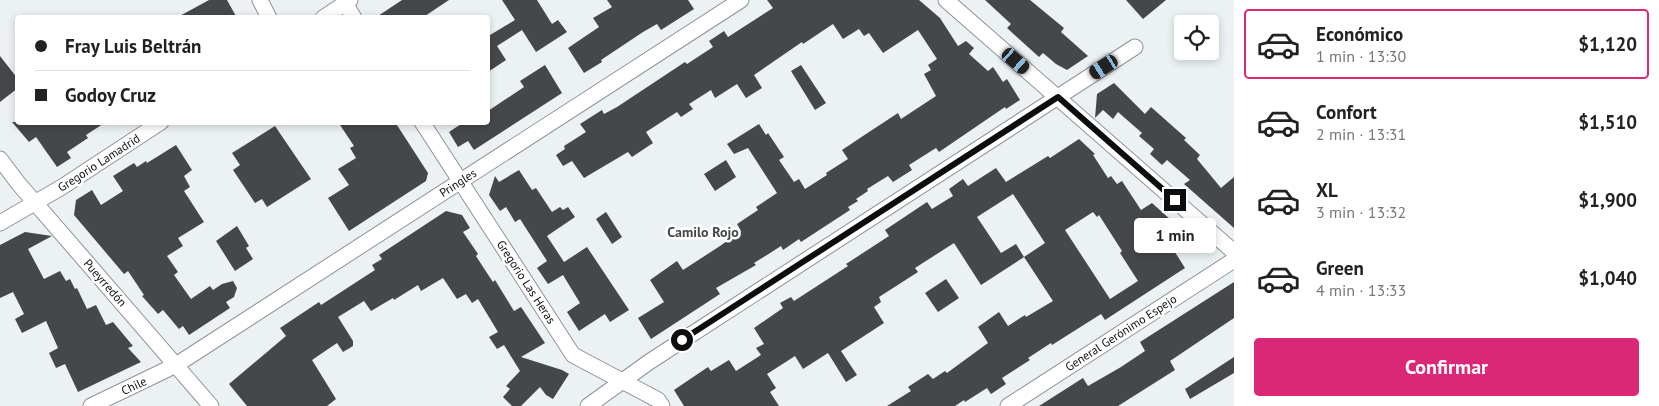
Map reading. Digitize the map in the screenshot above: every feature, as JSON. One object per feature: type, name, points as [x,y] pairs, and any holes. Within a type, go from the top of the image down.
[{"type":"street","points":[[260,0],[268,15]]},
{"type":"street","name":"Pringles","points":[[176,365],[741,0]]},
{"type":"street","points":[[946,0],[1234,252]]},
{"type":"street","points":[[328,15],[347,2],[353,15]]},
{"type":"street","points":[[588,406],[650,362],[1135,47]]},
{"type":"street","name":"Gregorio Lamadrid","points":[[0,223],[36,203],[156,125]]},
{"type":"street","name":"Gregorio Las Heras","points":[[424,125],[573,354],[658,400],[662,406]]},
{"type":"street","name":"Pueyrredón","points":[[0,159],[211,406]]},
{"type":"street","name":"General Gerónimo Espejo","points":[[1008,406],[1234,260]]},
{"type":"street","name":"Chile","points":[[91,406],[176,365]]},
{"type":"building","points":[[209,0],[227,0],[235,15],[182,15]]},
{"type":"building","points":[[402,0],[449,0],[426,15],[380,15]]},
{"type":"building","points":[[502,0],[537,0],[552,24],[558,20],[567,32],[536,52],[522,30],[497,46],[506,60],[490,71],[490,35],[515,20]]},
{"type":"building","points":[[607,0],[688,0],[694,9],[661,30],[657,24],[643,32],[584,73],[568,48],[599,27],[593,18],[612,7]]},
{"type":"building","points":[[767,0],[919,0],[940,18],[958,46],[966,41],[974,48],[969,54],[988,71],[993,67],[1003,82],[1007,79],[1020,100],[1006,109],[1005,107],[939,152],[936,148],[909,165],[912,170],[893,182],[888,176],[867,189],[868,191],[856,199],[858,201],[848,207],[850,210],[801,242],[799,239],[783,250],[781,246],[754,263],[756,265],[716,288],[720,294],[651,339],[638,318],[664,302],[650,280],[677,261],[683,270],[720,246],[741,231],[737,224],[758,210],[756,207],[777,193],[748,148],[734,154],[727,144],[759,124],[766,135],[768,133],[784,157],[779,160],[794,182],[799,179],[805,189],[848,159],[842,150],[898,113],[901,119],[936,96],[924,74],[931,70],[928,65],[937,59],[918,30],[883,53],[869,33],[864,36],[859,29],[843,39],[833,24],[803,44],[802,42],[754,75],[762,88],[746,98],[737,84],[715,98],[711,90],[689,104],[693,109],[681,117],[677,112],[646,132],[653,143],[632,157],[628,152],[584,178],[572,161],[563,166],[556,155],[565,149],[564,146],[586,132],[580,124],[602,110],[604,114],[617,107],[685,62],[687,64],[713,47],[709,41],[724,31],[728,37],[773,8]]},
{"type":"building","points":[[985,0],[1030,0],[1064,28],[1061,32],[1088,56],[1067,70],[1043,53],[1039,57],[1007,28],[1011,24]]},
{"type":"building","points":[[1126,0],[1166,0],[1143,19]]},
{"type":"building","points":[[0,56],[15,75],[15,90],[0,102]]},
{"type":"building","points":[[545,65],[562,93],[474,150],[468,141],[458,147],[449,132],[460,125],[490,125],[490,110],[524,87],[520,81]]},
{"type":"building","points":[[801,65],[826,103],[815,110],[791,71]]},
{"type":"building","points":[[1114,83],[1145,114],[1151,107],[1186,138],[1184,140],[1200,155],[1197,159],[1221,188],[1234,177],[1234,228],[1184,184],[1190,180],[1167,160],[1162,165],[1150,154],[1154,149],[1139,136],[1142,133],[1118,112],[1113,119],[1103,110],[1095,118],[1097,94]]},
{"type":"building","points":[[12,122],[15,122],[15,125],[101,125],[86,135],[88,138],[67,152],[71,158],[57,167],[36,137],[29,142]]},
{"type":"building","points":[[340,125],[397,125],[428,173],[426,181],[349,231],[328,198],[349,185],[338,169],[356,158],[350,148],[354,146]]},
{"type":"building","points":[[275,126],[311,179],[267,207],[262,199],[255,203],[233,170],[240,165],[232,153]]},
{"type":"building","points":[[1079,139],[1095,154],[1093,155],[1108,178],[1111,176],[1117,184],[1122,181],[1141,210],[1152,203],[1171,220],[1159,227],[1185,268],[1105,320],[1101,314],[1052,345],[1051,343],[1028,358],[1030,360],[1002,378],[1006,384],[991,394],[987,388],[955,406],[887,406],[911,391],[908,387],[928,374],[933,379],[945,371],[947,373],[988,343],[978,327],[999,312],[1008,326],[1053,301],[1024,257],[981,285],[954,243],[915,268],[918,272],[879,297],[881,302],[874,307],[884,323],[841,351],[857,375],[846,382],[828,353],[803,369],[795,356],[767,374],[776,388],[770,392],[779,406],[684,406],[674,390],[708,367],[711,371],[729,360],[736,371],[761,355],[756,348],[764,344],[754,328],[783,308],[780,303],[791,297],[794,301],[848,266],[846,264],[889,236],[885,230],[927,202],[932,209],[953,196],[949,189],[963,179],[968,186],[996,168],[1006,182],[1048,156],[1050,158]],"holes":[[[1013,194],[1045,243],[1024,257],[1016,244],[1001,253],[977,217]],[[1093,212],[1097,217],[1099,215],[1138,281],[1110,299],[1065,230]]]},
{"type":"building","points":[[176,145],[192,170],[184,176],[190,187],[184,191],[204,222],[178,238],[183,246],[167,256],[178,272],[174,275],[191,299],[210,286],[213,290],[222,284],[233,281],[237,288],[234,297],[226,302],[230,308],[189,335],[183,326],[179,329],[163,310],[158,314],[142,296],[144,295],[128,271],[124,274],[74,215],[76,200],[92,190],[101,205],[123,191],[113,176],[134,163],[137,167],[146,161],[147,163]]},
{"type":"building","points":[[726,160],[736,177],[715,191],[704,174]]},
{"type":"building","points":[[519,170],[532,190],[536,188],[552,212],[560,207],[563,210],[568,207],[575,217],[547,236],[564,262],[587,247],[629,310],[610,322],[605,314],[579,331],[567,312],[580,303],[563,275],[548,284],[537,268],[547,261],[520,219],[515,222],[506,207],[500,211],[489,195],[495,176],[499,182]]},
{"type":"building","points":[[446,211],[462,215],[470,228],[463,232],[478,254],[476,256],[485,270],[493,282],[495,280],[514,311],[521,307],[545,343],[521,357],[569,374],[553,399],[546,395],[540,387],[521,406],[512,406],[503,397],[510,389],[506,386],[520,371],[504,345],[497,349],[489,337],[498,332],[478,299],[472,303],[466,294],[457,299],[443,278],[421,291],[418,285],[394,300],[393,298],[371,311],[364,301],[338,317],[353,341],[353,346],[343,352],[337,343],[312,360],[336,399],[327,406],[247,406],[229,384],[286,336],[280,328],[319,302],[321,305],[375,270],[372,265],[382,259],[379,255]]},
{"type":"building","points":[[606,212],[622,237],[612,244],[596,219]]},
{"type":"building","points":[[237,226],[249,246],[246,248],[253,259],[235,271],[216,241]]},
{"type":"building","points":[[25,232],[52,236],[28,249],[44,279],[60,271],[66,281],[70,279],[75,289],[77,288],[87,309],[96,305],[106,325],[113,322],[133,346],[128,348],[141,362],[78,392],[65,364],[56,368],[49,353],[58,348],[46,321],[22,333],[15,319],[24,314],[13,292],[0,298],[0,245]]},
{"type":"building","points":[[946,279],[959,298],[938,312],[925,293]]},
{"type":"building","points":[[1234,282],[1234,318],[1170,361],[1175,370],[1118,406],[1039,406],[1083,378],[1088,386],[1121,367],[1145,351],[1140,342]]},
{"type":"building","points":[[1234,357],[1234,373],[1190,399],[1185,389]]},
{"type":"district","name":"Camilo Rojo","points":[[703,232]]},
{"type":"route","points":[[682,340],[1058,97],[1175,200]]}]
